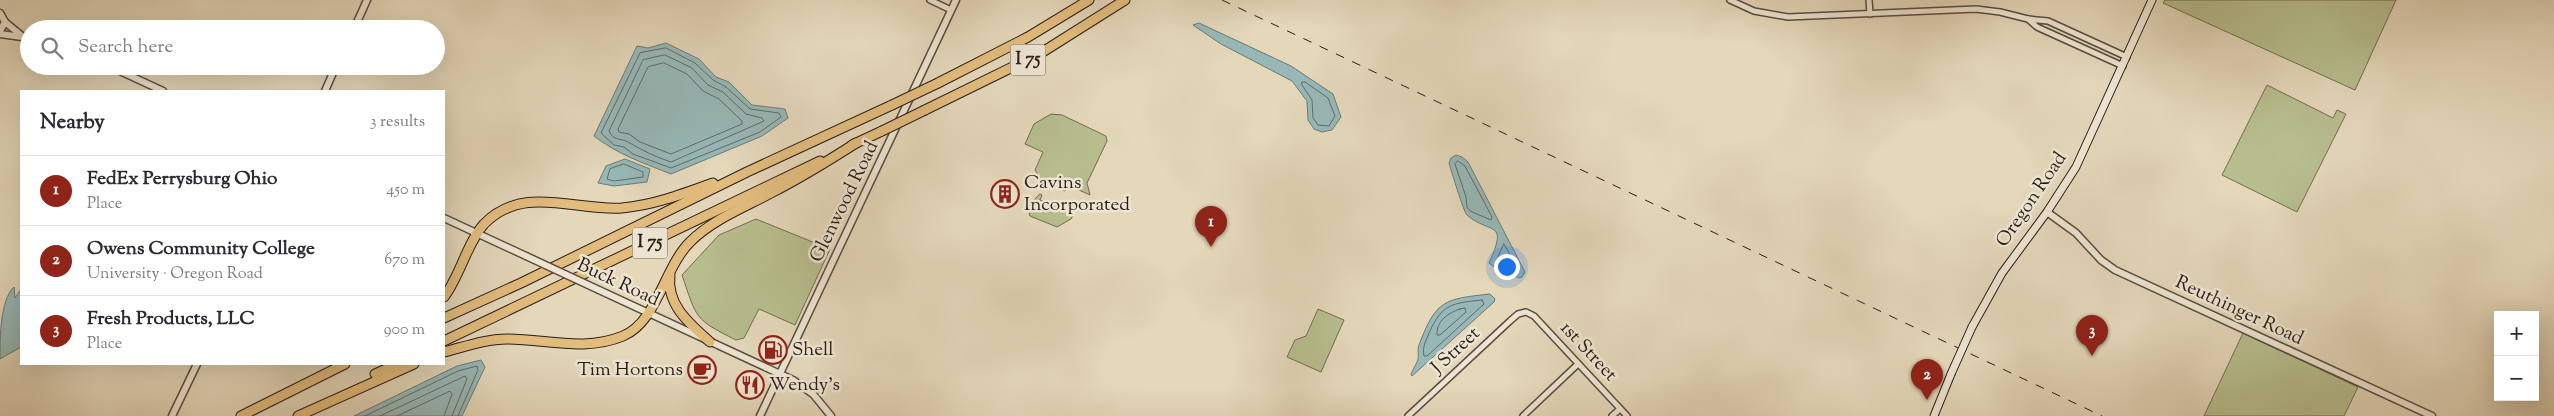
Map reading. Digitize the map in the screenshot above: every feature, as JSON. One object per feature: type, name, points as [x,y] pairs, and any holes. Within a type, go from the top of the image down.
[{"type":"highway","name":"I 75","points":[[445,318],[521,284],[747,172],[938,83],[1011,46],[1089,0]]},
{"type":"highway","name":"I 75","points":[[445,341],[1041,53],[1125,0]]},
{"type":"highway","points":[[445,352],[479,342],[506,339],[584,345],[604,343],[637,327],[648,313],[672,267],[689,243],[712,224],[810,172],[856,143]]},
{"type":"highway","points":[[445,295],[457,276],[477,233],[498,213],[523,202],[561,202],[597,207],[636,206],[672,198],[747,172]]},
{"type":"highway","points":[[672,267],[669,284],[676,306],[680,313],[710,342]]},
{"type":"highway","points":[[241,416],[343,365]]},
{"type":"highway","points":[[289,416],[395,365]]},
{"type":"highway","points":[[298,416],[412,365]]},
{"type":"main road","name":"Oregon Road","points":[[1934,416],[1972,327],[2002,273],[2047,212],[2076,167],[2152,0]]},
{"type":"street","points":[[358,20],[367,0]]},
{"type":"street","points":[[930,0],[951,10]]},
{"type":"street","name":"Glenwood Road","points":[[760,416],[956,0]]},
{"type":"street","points":[[1730,0],[1754,11],[1788,17],[1976,9],[2000,12],[2048,22],[2127,57]]},
{"type":"street","points":[[1869,0],[1870,14]]},
{"type":"street","points":[[0,13],[5,22],[20,33]]},
{"type":"street","points":[[2028,19],[2037,27],[2123,66]]},
{"type":"street","points":[[5,22],[0,32],[20,37]]},
{"type":"street","points":[[128,75],[161,90]]},
{"type":"street","points":[[325,90],[332,75]]},
{"type":"street","name":"Reuthinger Road","points":[[2047,212],[2076,233],[2101,260],[2115,270],[2432,416]]},
{"type":"street","name":"Buck Road","points":[[445,218],[780,374],[808,389],[831,416]]},
{"type":"street","name":"1st Street","points":[[1526,312],[1534,316],[1627,416]]},
{"type":"street","name":"J Street","points":[[1408,416],[1510,321],[1518,314],[1526,312]]},
{"type":"street","points":[[1523,416],[1578,364]]},
{"type":"street","points":[[172,416],[197,365]]},
{"type":"street","points":[[1612,416],[1620,409]]},
{"type":"green space","points":[[2165,0],[2396,0],[2355,90],[2163,3]]},
{"type":"green space","points":[[2267,85],[2333,118],[2337,110],[2346,114],[2297,212],[2222,175]]},
{"type":"green space","points":[[1051,114],[1062,115],[1106,136],[1107,141],[1087,183],[1090,195],[1068,185],[1065,191],[1042,181],[1035,170],[1043,152],[1025,144],[1034,124]]},
{"type":"green space","points":[[1040,194],[1042,195],[1040,200],[1073,215],[1071,219],[1057,227],[1030,216],[1029,211],[1035,198]]},
{"type":"green space","points":[[756,219],[830,249],[795,325],[759,309],[744,338],[736,340],[704,322],[699,316],[691,301],[682,275],[719,235]]},
{"type":"green space","points":[[1318,309],[1344,320],[1321,372],[1287,357],[1295,340],[1306,336]]},
{"type":"green space","points":[[2243,333],[2358,387],[2344,416],[2204,416]]},
{"type":"water","points":[[1199,23],[1291,66],[1333,94],[1341,117],[1332,130],[1322,132],[1314,129],[1308,120],[1307,101],[1292,81],[1221,44],[1193,25]]},
{"type":"water","points":[[666,43],[699,59],[716,77],[729,82],[752,105],[785,109],[788,118],[762,136],[671,174],[612,148],[594,136],[637,46],[648,48]]},
{"type":"water","points":[[1456,155],[1468,162],[1525,272],[1522,277],[1519,278],[1497,269],[1489,263],[1495,249],[1497,234],[1494,230],[1475,221],[1465,212],[1449,163],[1451,158]]},
{"type":"water","points":[[625,159],[650,169],[647,182],[614,186],[598,183],[606,166]]},
{"type":"water","points":[[14,287],[15,298],[20,290],[20,348],[0,359],[3,310],[9,293]]},
{"type":"water","points":[[1490,294],[1495,299],[1494,302],[1412,376],[1411,374],[1418,360],[1419,345],[1425,330],[1437,310],[1452,300]]},
{"type":"water","points":[[481,360],[485,367],[462,416],[354,416],[457,366]]},
{"type":"railway","points":[[1222,0],[2102,416]]},
{"type":"place","name":"Cavins Incorporated","points":[[1005,194]]},
{"type":"place","name":"FedEx Perrysburg Ohio","points":[[1211,247]]},
{"type":"place","name":"Shell","points":[[773,350]]},
{"type":"place","name":"Fresh Products, LLC","points":[[2092,356]]},
{"type":"place","name":"Tim Hortons","points":[[702,370]]},
{"type":"place","name":"Wendy's","points":[[750,385]]},
{"type":"place","name":"Owens Community College","points":[[1927,400]]}]
